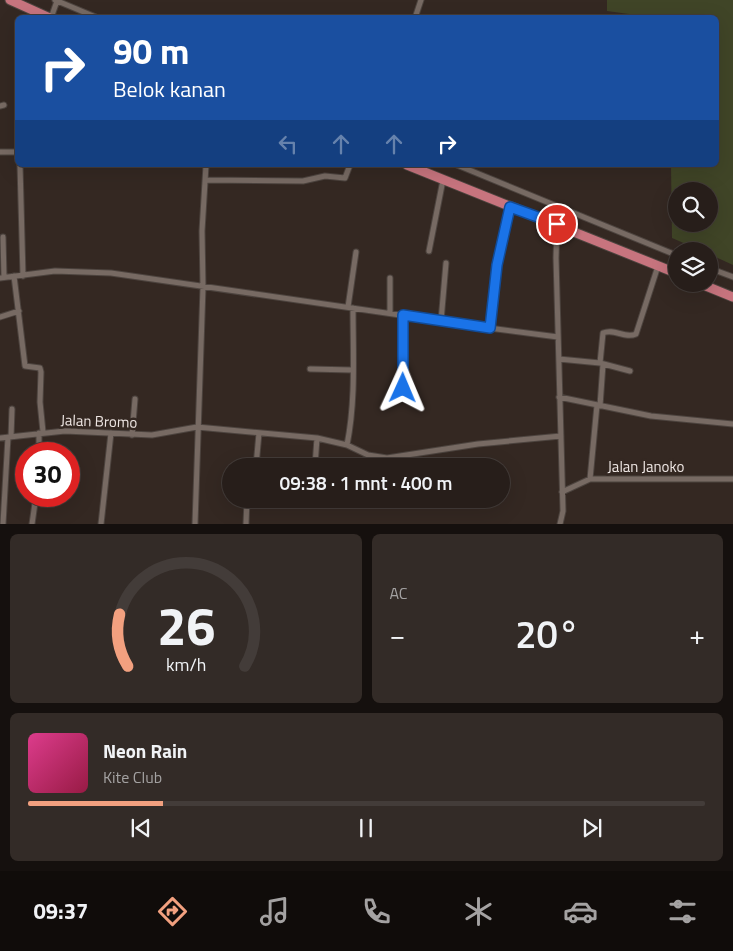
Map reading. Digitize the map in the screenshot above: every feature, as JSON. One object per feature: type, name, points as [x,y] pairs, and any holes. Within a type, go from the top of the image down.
[{"type":"highway","points":[[10,0],[43,15]]},
{"type":"highway","points":[[412,167],[668,270]]},
{"type":"highway","points":[[718,291],[733,297]]},
{"type":"street","points":[[51,15],[56,0],[91,15]]},
{"type":"street","points":[[415,15],[422,0]]},
{"type":"street","points":[[0,152],[15,152]]},
{"type":"street","points":[[20,167],[23,276]]},
{"type":"street","points":[[195,524],[197,427],[204,287],[202,231],[206,167]]},
{"type":"street","points":[[206,180],[303,181],[325,176],[345,178],[349,167]]},
{"type":"street","points":[[463,167],[668,252]]},
{"type":"street","points":[[429,251],[443,180]]},
{"type":"street","points":[[490,328],[497,265],[510,207]]},
{"type":"street","points":[[557,224],[556,258],[562,492],[560,524]]},
{"type":"street","points":[[3,237],[2,277],[55,271],[111,274],[558,337]]},
{"type":"street","points":[[347,445],[353,411],[351,307],[356,252]]},
{"type":"street","points":[[440,321],[446,263]]},
{"type":"street","points":[[590,479],[603,334],[609,331],[631,336],[636,334],[658,266]]},
{"type":"street","points":[[718,271],[733,277]]},
{"type":"street","points":[[14,276],[25,366],[40,368],[41,372],[40,442]]},
{"type":"street","points":[[390,278],[390,312]]},
{"type":"street","points":[[0,317],[19,312]]},
{"type":"street","points":[[403,315],[403,388]]},
{"type":"street","points":[[559,359],[601,363],[630,372]]},
{"type":"street","points":[[310,369],[352,370]]},
{"type":"street","points":[[560,397],[663,417],[733,424]]},
{"type":"street","points":[[132,435],[135,399]]},
{"type":"street","points":[[3,524],[12,409]]},
{"type":"street","name":"Jalan Bromo","points":[[0,438],[41,433],[168,434],[197,427],[317,438],[347,445],[368,455],[387,458]]},
{"type":"street","points":[[101,524],[111,433]]},
{"type":"street","points":[[257,458],[259,433]]},
{"type":"street","points":[[387,458],[478,444],[561,436]]},
{"type":"street","points":[[316,458],[317,438]]},
{"type":"street","name":"Jalan Janoko","points":[[562,492],[590,479],[603,478],[733,479]]},
{"type":"street","points":[[32,524],[34,507]]},
{"type":"street","points":[[246,524],[247,508]]},
{"type":"green space","points":[[607,0],[733,0],[733,265],[718,258],[718,242],[681,242],[672,238],[672,232],[718,232],[718,182],[671,182],[671,167],[719,167],[719,15],[636,15],[607,11]]},
{"type":"route","points":[[403,388],[403,315],[490,328],[497,265],[510,207],[557,224]]}]
